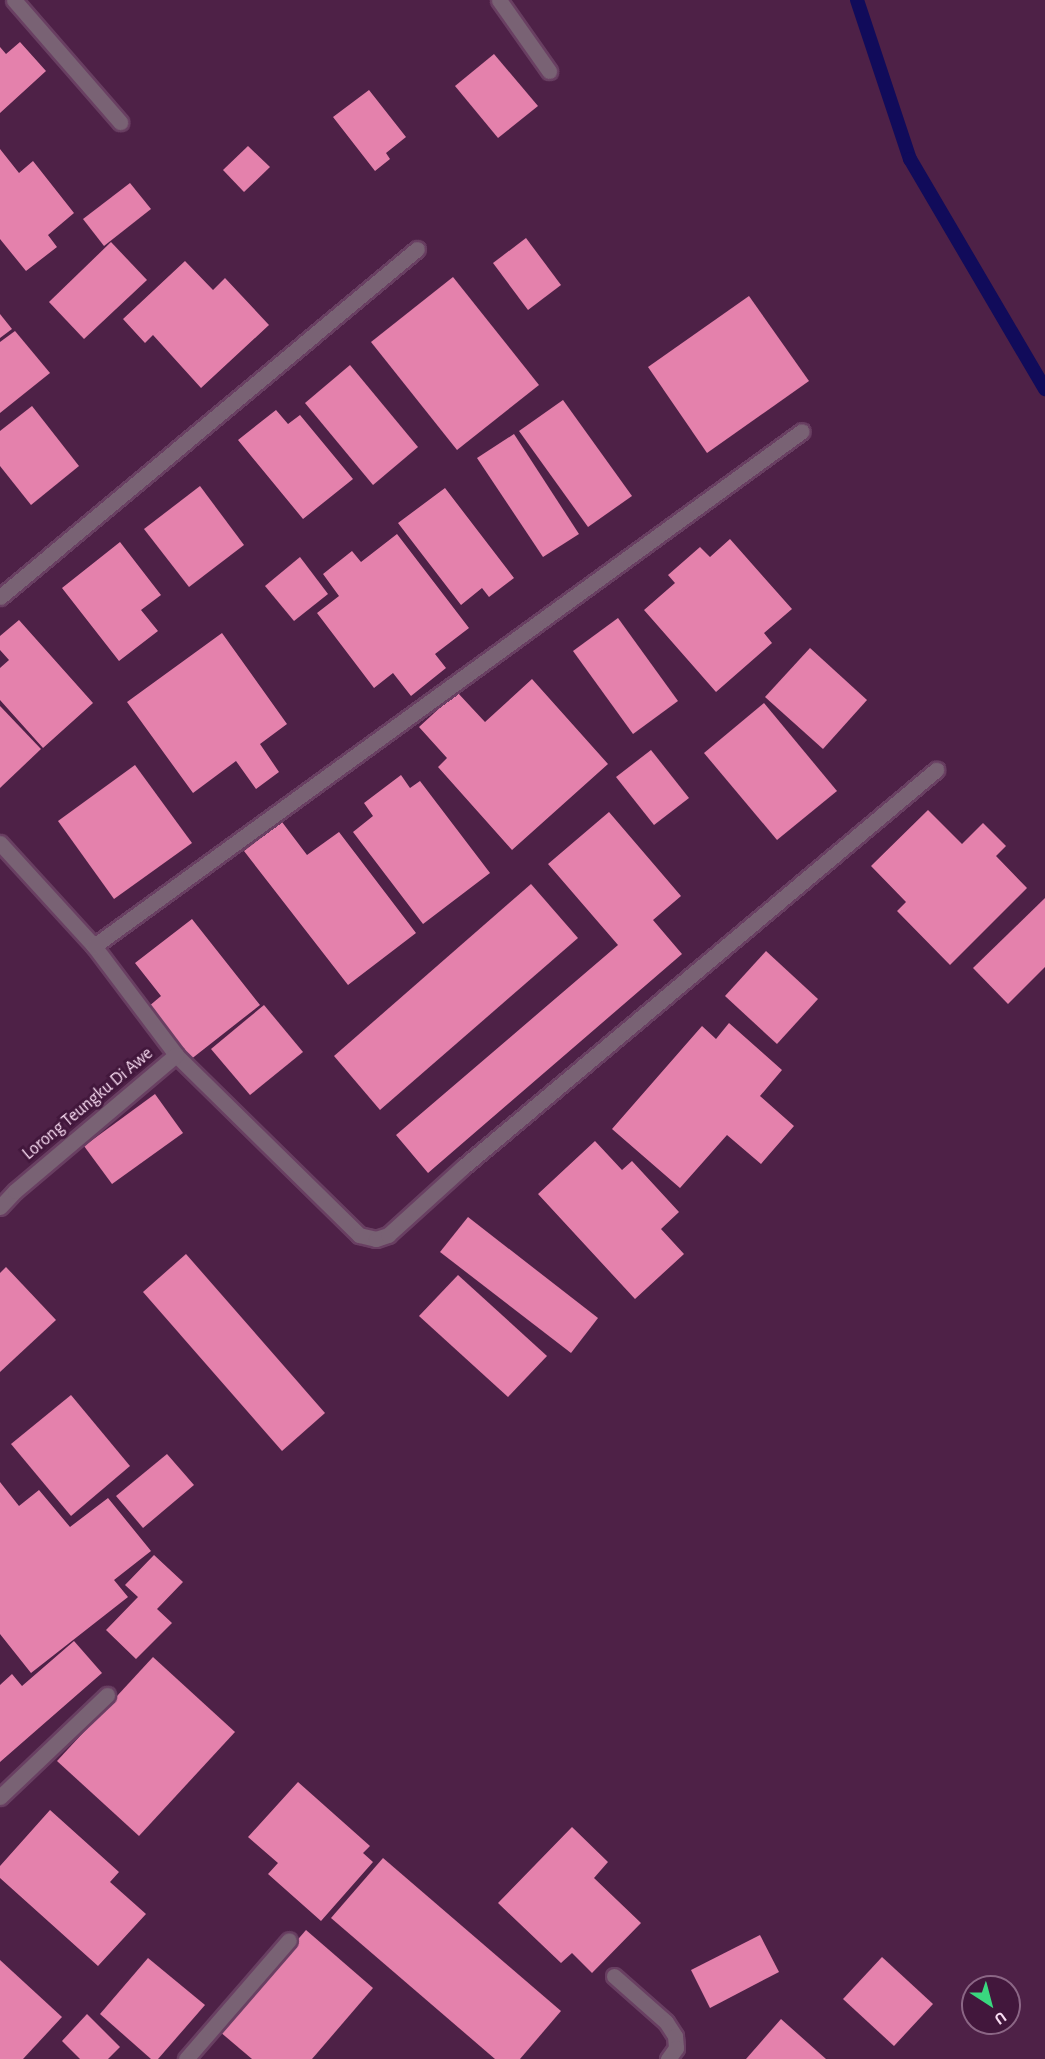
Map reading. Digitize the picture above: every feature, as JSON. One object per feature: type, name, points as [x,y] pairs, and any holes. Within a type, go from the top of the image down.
[{"type":"street","points":[[14,0],[120,123]]},
{"type":"street","points":[[500,0],[549,70]]},
{"type":"street","points":[[0,597],[417,249]]},
{"type":"street","points":[[94,946],[802,431]]},
{"type":"street","points":[[0,843],[94,946],[176,1055],[359,1235],[376,1239],[388,1235],[472,1160],[936,770]]},
{"type":"street","name":"Lorong Teungku Di Awe","points":[[0,1207],[15,1191],[176,1055]]},
{"type":"street","points":[[0,1797],[106,1695]]},
{"type":"street","points":[[186,2059],[289,1941]]},
{"type":"street","points":[[614,1976],[666,2022],[675,2037],[676,2048],[668,2059]]},
{"type":"building","points":[[20,42],[46,71],[0,113],[0,47],[6,54]]},
{"type":"building","points":[[494,54],[538,106],[498,138],[455,86]]},
{"type":"building","points":[[369,90],[406,137],[386,153],[390,159],[375,171],[333,117]]},
{"type":"building","points":[[248,146],[270,167],[244,192],[223,170]]},
{"type":"building","points":[[0,149],[19,173],[33,161],[74,213],[48,235],[57,247],[26,271],[0,239]]},
{"type":"building","points":[[130,183],[151,209],[104,246],[83,219]]},
{"type":"building","points":[[526,238],[561,285],[528,310],[493,263]]},
{"type":"building","points":[[111,242],[147,280],[84,339],[49,302]]},
{"type":"building","points":[[185,261],[213,290],[225,278],[269,325],[201,388],[153,335],[145,343],[123,319]]},
{"type":"building","points":[[453,277],[539,385],[457,450],[371,342]]},
{"type":"building","points":[[749,296],[809,381],[707,453],[648,367]]},
{"type":"building","points":[[0,314],[12,329],[0,338]]},
{"type":"building","points":[[15,331],[50,373],[0,413],[0,342]]},
{"type":"building","points":[[350,365],[418,447],[373,485],[305,403]]},
{"type":"building","points":[[563,400],[632,496],[588,527],[519,431]]},
{"type":"building","points":[[32,406],[79,466],[31,505],[0,466],[0,431]]},
{"type":"building","points":[[276,410],[288,424],[300,415],[353,479],[303,519],[238,440]]},
{"type":"building","points":[[514,434],[579,534],[543,557],[477,458]]},
{"type":"building","points":[[200,486],[244,545],[189,587],[144,529]]},
{"type":"building","points":[[445,488],[514,578],[489,597],[482,588],[461,605],[398,523]]},
{"type":"building","points":[[397,534],[469,628],[435,654],[446,668],[411,696],[393,673],[374,688],[317,613],[339,596],[323,574],[352,551],[361,562]]},
{"type":"building","points":[[730,539],[792,609],[764,633],[772,643],[716,692],[644,610],[675,583],[668,575],[700,547],[710,557]]},
{"type":"building","points":[[120,542],[161,595],[141,610],[158,631],[119,661],[62,588]]},
{"type":"building","points":[[300,557],[328,594],[294,621],[265,586]]},
{"type":"building","points":[[618,618],[678,701],[633,734],[573,651]]},
{"type":"building","points":[[19,620],[93,703],[43,748],[0,700],[0,668],[9,660],[0,650],[0,636]]},
{"type":"building","points":[[222,633],[287,724],[260,744],[279,772],[256,789],[236,761],[193,793],[127,702]]},
{"type":"building","points":[[810,648],[867,700],[823,749],[765,697]]},
{"type":"building","points":[[532,679],[608,764],[512,850],[438,767],[447,758],[419,727],[457,692],[485,722]]},
{"type":"building","points":[[764,703],[837,791],[777,840],[704,753]]},
{"type":"building","points":[[0,706],[41,749],[0,788]]},
{"type":"building","points":[[651,750],[689,798],[654,825],[616,777]]},
{"type":"building","points":[[135,765],[192,843],[114,899],[58,821]]},
{"type":"building","points":[[401,775],[410,788],[420,781],[490,873],[423,924],[353,832],[373,816],[364,803]]},
{"type":"building","points":[[928,810],[962,844],[983,823],[1006,846],[996,856],[1027,888],[950,965],[897,911],[906,902],[871,866]]},
{"type":"building","points":[[609,812],[681,896],[653,920],[682,954],[428,1173],[396,1135],[618,945],[548,864]]},
{"type":"building","points":[[282,822],[307,855],[339,832],[416,933],[348,985],[244,851]]},
{"type":"building","points":[[531,884],[578,938],[380,1110],[334,1056]]},
{"type":"building","points":[[1045,898],[1045,967],[1008,1004],[973,968]]},
{"type":"building","points":[[192,919],[260,1005],[190,1060],[148,1007],[161,996],[135,963]]},
{"type":"building","points":[[766,951],[818,999],[777,1044],[725,996]]},
{"type":"building","points":[[264,1005],[303,1052],[250,1095],[211,1049]]},
{"type":"building","points":[[729,1023],[782,1070],[760,1096],[794,1126],[761,1164],[727,1135],[680,1188],[612,1129],[702,1026],[716,1039]]},
{"type":"building","points":[[155,1094],[183,1133],[112,1184],[84,1146]]},
{"type":"building","points":[[595,1141],[622,1170],[632,1161],[679,1212],[661,1229],[684,1254],[635,1299],[538,1194]]},
{"type":"building","points":[[468,1217],[598,1318],[571,1353],[440,1252]]},
{"type":"building","points":[[186,1254],[325,1413],[282,1451],[143,1292]]},
{"type":"building","points":[[6,1267],[56,1320],[0,1372],[0,1273]]},
{"type":"building","points":[[458,1275],[547,1356],[508,1397],[419,1316]]},
{"type":"building","points":[[71,1395],[130,1466],[71,1516],[11,1444]]},
{"type":"building","points":[[167,1454],[194,1485],[143,1528],[116,1496]]},
{"type":"building","points":[[0,1482],[19,1506],[39,1490],[70,1527],[108,1498],[151,1551],[114,1580],[128,1597],[31,1673],[0,1634]]},
{"type":"building","points":[[154,1555],[183,1582],[157,1609],[172,1623],[136,1659],[106,1630],[138,1597],[125,1585]]},
{"type":"building","points":[[74,1641],[102,1673],[0,1762],[0,1685],[12,1674],[22,1686]]},
{"type":"building","points":[[153,1657],[235,1732],[139,1836],[57,1761]]},
{"type":"building","points":[[298,1782],[370,1846],[363,1853],[373,1862],[321,1921],[268,1874],[278,1863],[248,1837]]},
{"type":"building","points":[[50,1810],[119,1872],[110,1882],[146,1914],[98,1966],[0,1878],[0,1866]]},
{"type":"building","points":[[572,1827],[608,1862],[594,1878],[641,1923],[592,1973],[572,1953],[561,1963],[498,1903]]},
{"type":"building","points":[[383,1858],[561,2011],[520,2059],[495,2059],[331,1918]]},
{"type":"building","points":[[306,1930],[373,1988],[312,2059],[252,2059],[219,2031]]},
{"type":"building","points":[[760,1935],[779,1972],[710,2008],[691,1970]]},
{"type":"building","points":[[882,1957],[933,2004],[894,2046],[843,1999]]},
{"type":"building","points":[[148,1958],[205,2005],[158,2059],[151,2059],[100,2014]]},
{"type":"building","points":[[0,1960],[62,2017],[23,2059],[0,2059]]},
{"type":"building","points":[[87,2014],[120,2047],[108,2059],[80,2059],[62,2041]]},
{"type":"building","points":[[781,2019],[826,2059],[746,2059]]},
{"type":"waterway","points":[[857,0],[910,159],[1045,389]]}]
